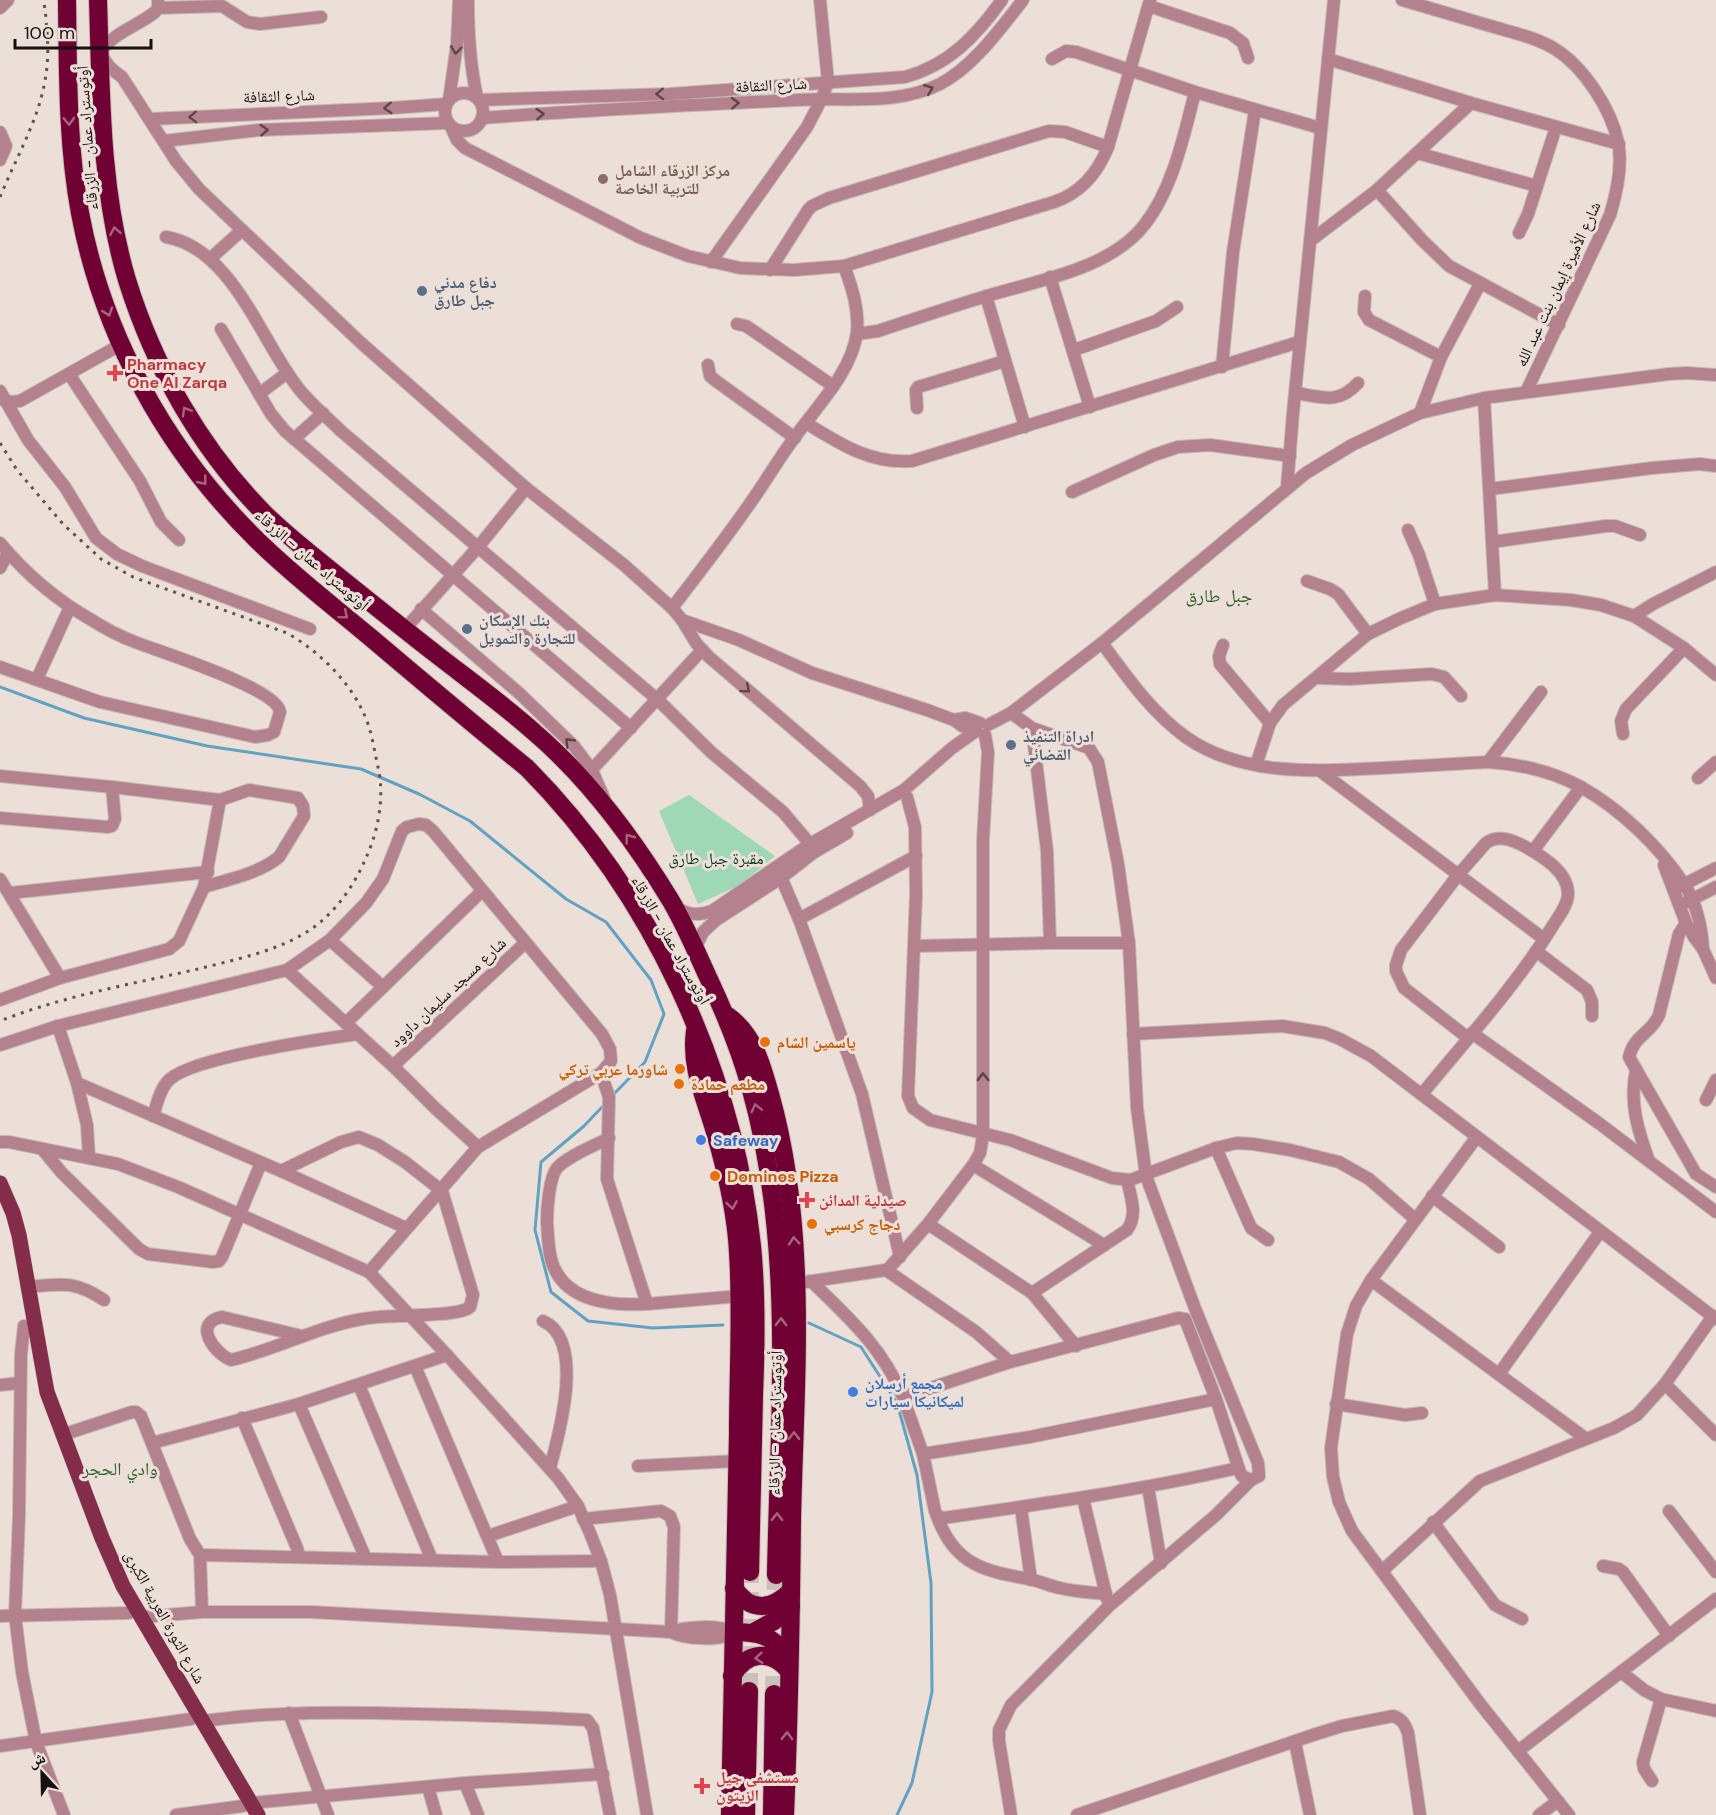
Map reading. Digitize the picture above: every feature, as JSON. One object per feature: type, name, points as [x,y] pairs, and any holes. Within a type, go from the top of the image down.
[{"type":"highway","name":"أوتوستراد عمان - الزرقاء","points":[[67,0],[69,126],[76,190],[93,266],[120,345],[145,393],[175,442],[210,489],[254,538],[527,768],[557,798],[587,836],[625,893],[667,966],[696,1026],[711,1066],[730,1157],[746,1202],[752,1248],[756,1318],[750,1572]]},
{"type":"highway","name":"أوتوستراد عمان - الزرقاء","points":[[98,0],[105,163],[120,253],[136,306],[165,374],[202,437],[228,473],[283,531],[587,775],[608,810],[637,849],[674,906],[725,1013],[750,1085],[773,1196],[781,1287],[776,1575]]},
{"type":"highway","name":"أوتوستراد عمان - الزرقاء","points":[[725,1013],[742,1028],[755,1048],[769,1092],[783,1147],[795,1242],[804,1283],[785,1815]]},
{"type":"highway","points":[[765,1151],[783,1147]]},
{"type":"highway","name":"أوتوستراد عمان - الزرقاء","points":[[730,1157],[740,1296],[730,1815]]},
{"type":"highway","points":[[734,1588],[740,1596],[757,1606],[767,1606],[791,1599]]},
{"type":"highway","points":[[754,1632],[774,1621],[791,1599]]},
{"type":"highway","points":[[734,1632],[754,1632],[774,1642],[789,1664]]},
{"type":"highway","points":[[732,1676],[737,1667],[754,1656],[774,1658],[789,1664]]},
{"type":"highway","points":[[746,1815],[748,1691]]},
{"type":"highway","points":[[772,1815],[774,1694]]},
{"type":"main road","name":"شارع الثورة العربية الكبرى","points":[[0,1183],[16,1222],[44,1380],[62,1435],[135,1615]]},
{"type":"main road","name":"شارع الثورة العربية الكبرى","points":[[0,1204],[8,1224],[24,1326],[36,1381],[100,1553],[250,1810]]},
{"type":"street","points":[[0,8],[8,0]]},
{"type":"street","points":[[459,0],[458,44],[444,114],[461,146],[659,246],[711,262],[740,268],[794,270],[844,266],[1062,200],[1082,186],[1103,160],[1149,3],[1230,33],[1243,43],[1248,58]]},
{"type":"street","points":[[449,125],[457,130],[469,130],[477,126],[483,112],[471,74],[468,0]]},
{"type":"street","points":[[711,262],[807,127],[822,98],[828,82],[820,0]]},
{"type":"street","name":"شارع الثقافة","points":[[478,99],[670,94],[896,78],[925,72],[960,49],[1002,0]]},
{"type":"street","name":"شارع الثقافة","points":[[482,118],[822,98],[907,96],[942,83],[964,67],[1023,0]]},
{"type":"street","points":[[1287,488],[1299,342],[1334,0]]},
{"type":"street","name":"شارع الأميرة إيمان بنت عبد الله","points":[[1402,0],[1534,39],[1556,49],[1588,80],[1599,95],[1613,124],[1619,144],[1619,172],[1610,215],[1526,392]]},
{"type":"street","points":[[321,17],[261,24],[247,22],[222,6],[158,4],[142,22],[109,41],[101,52],[107,65],[122,77],[185,174],[360,342],[526,488],[624,565],[672,608],[702,651],[860,786],[868,796],[870,810]]},
{"type":"street","points":[[1052,58],[1066,51],[1076,52],[1195,92],[1320,128]]},
{"type":"street","points":[[1328,59],[1471,103],[1619,144]]},
{"type":"street","points":[[857,334],[878,331],[1050,277],[1101,259],[1127,243],[1156,208],[1175,164],[1195,92]]},
{"type":"street","points":[[447,102],[462,93],[478,99]]},
{"type":"street","name":"شارع الثقافة","points":[[150,119],[392,108],[447,102]]},
{"type":"street","points":[[1310,241],[1377,190],[1471,103]]},
{"type":"street","points":[[1222,367],[1233,252],[1255,110]]},
{"type":"street","name":"شارع الثقافة","points":[[164,141],[259,130],[449,125]]},
{"type":"street","points":[[1519,233],[1556,127]]},
{"type":"street","points":[[469,130],[469,142],[474,153]]},
{"type":"street","points":[[770,270],[808,210],[829,198],[1032,134],[1049,131],[1065,132],[1108,147]]},
{"type":"street","points":[[0,132],[6,146],[0,160]]},
{"type":"street","points":[[1417,153],[1537,186]]},
{"type":"street","points":[[1377,190],[1435,254],[1449,266],[1559,325]]},
{"type":"street","points":[[210,259],[242,230]]},
{"type":"street","points":[[166,237],[178,239],[190,245],[210,259],[221,271],[246,305],[297,387],[323,413],[658,700],[712,753],[783,812],[810,844]]},
{"type":"street","points":[[672,608],[751,502],[833,386],[848,360],[857,334],[854,295],[844,266]]},
{"type":"street","points":[[1050,277],[1090,407]]},
{"type":"street","points":[[1420,413],[1441,357],[1480,284]]},
{"type":"street","points":[[1365,296],[1364,312],[1369,320],[1441,357]]},
{"type":"street","points":[[986,297],[1025,427]]},
{"type":"street","points":[[1074,350],[1156,321],[1177,307]]},
{"type":"street","points":[[737,324],[746,326],[833,386]]},
{"type":"street","points":[[221,329],[271,414],[294,439],[631,728]]},
{"type":"street","points":[[806,423],[855,452],[896,462],[928,457],[1299,342]]},
{"type":"street","points":[[2,397],[20,401],[120,345]]},
{"type":"street","points":[[917,408],[916,390],[918,387],[1005,361]]},
{"type":"street","points":[[708,365],[710,376],[795,438]]},
{"type":"street","points":[[259,394],[287,373]]},
{"type":"street","points":[[69,374],[140,481],[161,522],[178,540]]},
{"type":"street","points":[[695,949],[703,932],[709,926],[779,873],[810,844],[904,790],[952,748],[1011,713],[1102,643],[1287,488],[1334,455],[1420,413],[1484,398],[1669,374],[1716,375]]},
{"type":"street","points":[[1296,393],[1343,397],[1358,383]]},
{"type":"street","points":[[2,397],[28,440],[65,487],[92,532],[103,544],[117,554],[142,566],[310,629]]},
{"type":"street","points":[[1484,398],[1495,595]]},
{"type":"street","points":[[294,439],[323,413]]},
{"type":"street","points":[[1072,492],[1154,455],[1178,447],[1210,445],[1290,456]]},
{"type":"street","points":[[1490,489],[1652,468],[1716,465]]},
{"type":"street","points":[[404,630],[479,546],[526,488]]},
{"type":"street","points":[[1492,542],[1606,526],[1615,526],[1640,536]]},
{"type":"street","points":[[1408,530],[1435,604]]},
{"type":"street","points":[[0,568],[4,548]]},
{"type":"street","points":[[0,667],[100,702],[255,737],[268,735],[277,727],[280,707],[257,690],[119,635],[70,607],[32,578],[4,548]]},
{"type":"street","points":[[1634,616],[1716,572]]},
{"type":"street","points":[[1307,581],[1338,594],[1368,634]]},
{"type":"street","points":[[1256,765],[1270,723],[1283,705],[1368,634],[1435,604],[1495,595],[1571,600],[1601,606],[1634,616],[1684,648],[1716,675]]},
{"type":"street","points":[[37,679],[70,607]]},
{"type":"street","points":[[421,609],[540,712],[574,746],[587,775],[702,651]]},
{"type":"street","points":[[682,620],[739,640],[812,673],[954,720],[962,726],[980,730]]},
{"type":"street","points":[[1102,643],[1162,717],[1187,738],[1227,758],[1256,765],[1320,771],[1488,762],[1511,764],[1534,770],[1581,787],[1630,822],[1685,885],[1698,935],[1716,978]]},
{"type":"street","points":[[1223,645],[1219,656],[1220,664],[1270,723]]},
{"type":"street","points":[[1623,734],[1621,721],[1626,709],[1684,648]]},
{"type":"street","points":[[1316,678],[1360,679],[1432,674],[1444,677],[1461,696]]},
{"type":"street","points":[[1488,762],[1541,692]]},
{"type":"street","points":[[1011,713],[1032,728],[1089,748],[1098,762],[1118,864],[1129,943],[1137,1108],[1146,1176],[1196,1311],[1258,1463],[1259,1476],[1251,1480],[1216,1515],[1161,1563],[1107,1600],[1011,1705],[999,1730],[1011,1815]]},
{"type":"street","points":[[1032,728],[1047,851],[1050,943]]},
{"type":"street","points":[[674,906],[693,915],[703,914],[779,873],[907,798],[980,730]]},
{"type":"street","points":[[804,1283],[885,1270],[900,1257],[928,1224],[973,1166],[980,1153],[983,1135],[983,840],[988,752],[980,730]]},
{"type":"street","points":[[1698,777],[1716,762]]},
{"type":"street","points":[[1320,771],[1544,939]]},
{"type":"street","points":[[0,776],[220,800],[249,790],[298,798],[303,807],[304,816],[279,857],[258,870],[204,887]]},
{"type":"street","points":[[0,818],[112,826],[115,819],[112,787]]},
{"type":"street","points":[[1533,851],[1581,787]]},
{"type":"street","points":[[907,798],[915,827],[916,856],[915,946],[908,1096],[917,1112],[930,1120],[1010,1140],[1112,1178],[1127,1180],[1146,1176],[1216,1148],[1237,1143],[1290,1150],[1339,1162],[1369,1179],[1415,1219]]},
{"type":"street","points":[[0,1000],[60,978],[175,946],[204,887],[220,800]]},
{"type":"street","points":[[0,1045],[58,1026],[287,970],[330,940],[373,893],[382,879],[402,831],[407,827],[426,825],[607,1041],[611,1061],[601,1073],[478,1147],[369,1272]]},
{"type":"street","points":[[1422,1094],[1470,1035],[1536,951],[1566,904],[1567,886],[1559,871],[1533,851],[1511,840],[1493,839],[1486,843],[1406,942],[1396,965],[1398,977],[1404,988],[1470,1035],[1600,1124],[1716,1212]]},
{"type":"street","points":[[1660,855],[1686,923],[1698,935]]},
{"type":"street","points":[[799,919],[916,856]]},
{"type":"street","points":[[1673,891],[1716,868]]},
{"type":"street","points":[[10,893],[208,872]]},
{"type":"street","points":[[779,873],[799,919],[862,1094],[900,1257]]},
{"type":"street","points":[[0,879],[60,978]]},
{"type":"street","points":[[1679,906],[1716,887]]},
{"type":"street","points":[[346,1023],[482,891]]},
{"type":"street","points":[[1686,923],[1679,934],[1659,1016],[1652,1027],[1633,1043],[1629,1057],[1696,1174],[1716,1186]]},
{"type":"street","points":[[1698,935],[1716,931]]},
{"type":"street","points":[[330,940],[383,987]]},
{"type":"street","name":"شارع مسجد سليمان داوود","points":[[393,1066],[525,943]]},
{"type":"street","points":[[915,946],[1129,943]]},
{"type":"street","points":[[1536,951],[1587,990],[1592,1002],[1592,1016]]},
{"type":"street","points":[[287,970],[478,1147]]},
{"type":"street","points":[[58,1026],[77,1083],[87,1125],[89,1158]]},
{"type":"street","points":[[1133,1034],[1265,1026],[1310,1029],[1358,1047],[1714,1318],[1665,1384],[1637,1415],[1614,1428],[1480,1481],[1382,1571]]},
{"type":"street","points":[[153,1116],[168,1080],[191,1068],[256,1052],[358,1034]]},
{"type":"street","points":[[1636,1070],[1633,1082],[1635,1119],[1650,1162]]},
{"type":"street","points":[[601,1073],[609,1097],[608,1185],[647,1304]]},
{"type":"street","points":[[1706,1100],[1716,1080]]},
{"type":"street","points":[[77,1083],[406,1228]]},
{"type":"street","points":[[281,1171],[341,1142],[359,1137],[378,1145],[405,1162],[442,1191],[471,1288],[470,1307],[462,1312],[408,1314],[363,1319],[302,1336],[231,1360],[211,1342],[206,1329],[208,1323],[222,1317],[302,1336]]},
{"type":"street","points":[[609,1138],[566,1162],[555,1171],[547,1214],[551,1260],[567,1286],[581,1295],[612,1304],[647,1304],[740,1296]]},
{"type":"street","points":[[1476,1138],[1371,1280],[1356,1306],[1347,1334],[1336,1404],[1331,1448],[1333,1477],[1339,1502],[1352,1531],[1481,1705],[1569,1815]]},
{"type":"street","points":[[0,1142],[118,1164],[369,1272],[550,1468],[578,1506],[601,1561],[617,1629],[647,1815]]},
{"type":"street","points":[[1216,1148],[1251,1228],[1268,1240]]},
{"type":"street","points":[[42,1149],[62,1173],[139,1249],[148,1254],[213,1262],[219,1261],[261,1163]]},
{"type":"street","points":[[973,1166],[1104,1245]]},
{"type":"street","points":[[1032,1293],[1127,1230],[1132,1222],[1133,1208],[1127,1180]]},
{"type":"street","points":[[1432,1197],[1499,1247]]},
{"type":"street","points":[[928,1224],[1032,1293],[1076,1346]]},
{"type":"street","points":[[1499,1374],[1600,1232]]},
{"type":"street","points":[[885,1270],[976,1332],[1010,1362]]},
{"type":"street","points":[[1371,1280],[1585,1438]]},
{"type":"street","points":[[804,1283],[863,1331],[888,1368],[903,1397],[924,1454],[937,1516],[948,1540],[970,1563],[991,1572],[1107,1600]]},
{"type":"street","points":[[27,1287],[69,1284],[90,1291],[104,1300]]},
{"type":"street","points":[[903,1397],[1010,1362],[1178,1318],[1185,1319],[1216,1399],[1238,1468],[1242,1476],[1251,1480]]},
{"type":"street","points":[[543,1321],[552,1325],[560,1336],[567,1368],[561,1419],[550,1468]]},
{"type":"street","points":[[24,1326],[20,1383],[19,1516],[15,1615],[22,1672],[36,1742],[64,1815]]},
{"type":"street","points":[[152,1443],[299,1404],[447,1355]]},
{"type":"street","points":[[415,1366],[498,1562]]},
{"type":"street","points":[[0,1385],[20,1383]]},
{"type":"street","points":[[1665,1384],[1716,1435]]},
{"type":"street","points":[[359,1385],[432,1560]]},
{"type":"street","points":[[924,1454],[1030,1437],[1216,1399]]},
{"type":"street","points":[[299,1404],[366,1559]]},
{"type":"street","points":[[1336,1404],[1405,1415],[1422,1413]]},
{"type":"street","points":[[62,1435],[126,1413],[136,1412],[141,1416],[190,1539],[200,1555],[202,1612]]},
{"type":"street","points":[[242,1418],[299,1557]]},
{"type":"street","points":[[638,1466],[737,1461]]},
{"type":"street","points":[[937,1516],[943,1518],[1021,1508],[1148,1487],[1238,1468]]},
{"type":"street","points":[[1148,1487],[1161,1563]]},
{"type":"street","points":[[1083,1498],[1107,1600]]},
{"type":"street","points":[[488,1536],[578,1506]]},
{"type":"street","points":[[1021,1508],[1031,1580]]},
{"type":"street","points":[[584,1519],[655,1511],[661,1511],[670,1516],[674,1527],[671,1632]]},
{"type":"street","points":[[1669,1511],[1716,1572]]},
{"type":"street","points":[[1433,1522],[1495,1605],[1522,1619]]},
{"type":"street","points":[[200,1555],[498,1562],[601,1561]]},
{"type":"street","points":[[1603,1566],[1623,1572],[1669,1636]]},
{"type":"street","points":[[1518,1751],[1716,1599]]},
{"type":"street","points":[[0,1616],[202,1612],[344,1613],[671,1632],[684,1628],[718,1628],[734,1632]]},
{"type":"street","points":[[1621,1672],[1661,1699],[1716,1711]]},
{"type":"street","points":[[1652,1781],[1643,1762],[1661,1699]]},
{"type":"street","points":[[0,1746],[197,1720],[289,1713],[331,1712],[587,1720],[593,1728],[610,1815]]},
{"type":"street","points":[[289,1713],[328,1815]]},
{"type":"street","points":[[1077,1815],[1342,1726],[1393,1716],[1405,1724],[1408,1733],[1420,1815]]},
{"type":"street","points":[[1295,1742],[1310,1815]]},
{"type":"street","points":[[176,1815],[250,1810],[320,1797],[603,1774]]},
{"type":"street","points":[[465,1784],[478,1815]]},
{"type":"street","points":[[428,1787],[436,1815]]},
{"type":"street","points":[[1539,1815],[1558,1801]]},
{"type":"green space","name":"مقبرة جبل طارق","points":[[689,795],[775,856],[740,885],[698,904],[659,811]]},
{"type":"waterway","points":[[0,687],[84,718],[207,746],[361,769],[419,794],[470,821],[566,899],[606,922],[651,980],[664,1014],[645,1062],[612,1096]]},
{"type":"waterway","points":[[604,1105],[584,1126],[541,1162],[535,1230],[551,1292],[588,1321],[653,1328],[723,1325]]},
{"type":"waterway","points":[[809,1323],[861,1347],[897,1403],[917,1475],[931,1583],[932,1692],[912,1783],[897,1815]]},
{"type":"tunnel","points":[[749,1691],[750,1572]]},
{"type":"tunnel","points":[[775,1617],[776,1575]]},
{"type":"tunnel","points":[[774,1694],[775,1647]]},
{"type":"railway","points":[[0,197],[35,118],[46,77],[48,56],[43,0]]},
{"type":"railway","points":[[0,443],[17,470],[63,524],[101,559],[133,577],[287,633],[325,661],[347,685],[363,712],[373,742],[381,790],[377,827],[360,871],[341,901],[324,919],[305,933],[253,955],[48,1004],[0,1021]]},
{"type":"place","name":"مركز الزرقاء الشامل للتربية الخاصة","points":[[603,179]]},
{"type":"place","name":"دفاع مدني جبل طارق","points":[[422,291]]},
{"type":"place","name":"Pharmacy One Al Zarqa","points":[[115,373]]},
{"type":"place","name":"بنك الإسكان للتجارة والتمويل","points":[[467,629]]},
{"type":"place","name":"ادراة التنفيذ القضائي","points":[[1011,745]]},
{"type":"place","name":"ياسمين الشام","points":[[765,1042]]},
{"type":"place","name":"شاورما عربي تركي","points":[[680,1069]]},
{"type":"place","name":"مطعم حمادة","points":[[679,1084]]},
{"type":"place","name":"Safeway","points":[[701,1140]]},
{"type":"place","name":"Dominos Pizza","points":[[715,1176]]},
{"type":"place","name":"صيدلية المدائن","points":[[807,1200]]},
{"type":"place","name":"دجاج كرسبي","points":[[812,1224]]},
{"type":"place","name":"مجمع أرسلان لميكانيكا سيارات","points":[[853,1392]]},
{"type":"place","name":"مستشفى جيل الزيتون","points":[[702,1786]]},
{"type":"district","name":"جبل طارق","points":[[1219,596]]},
{"type":"district","name":"وادي الحجر","points":[[120,1469]]}]
